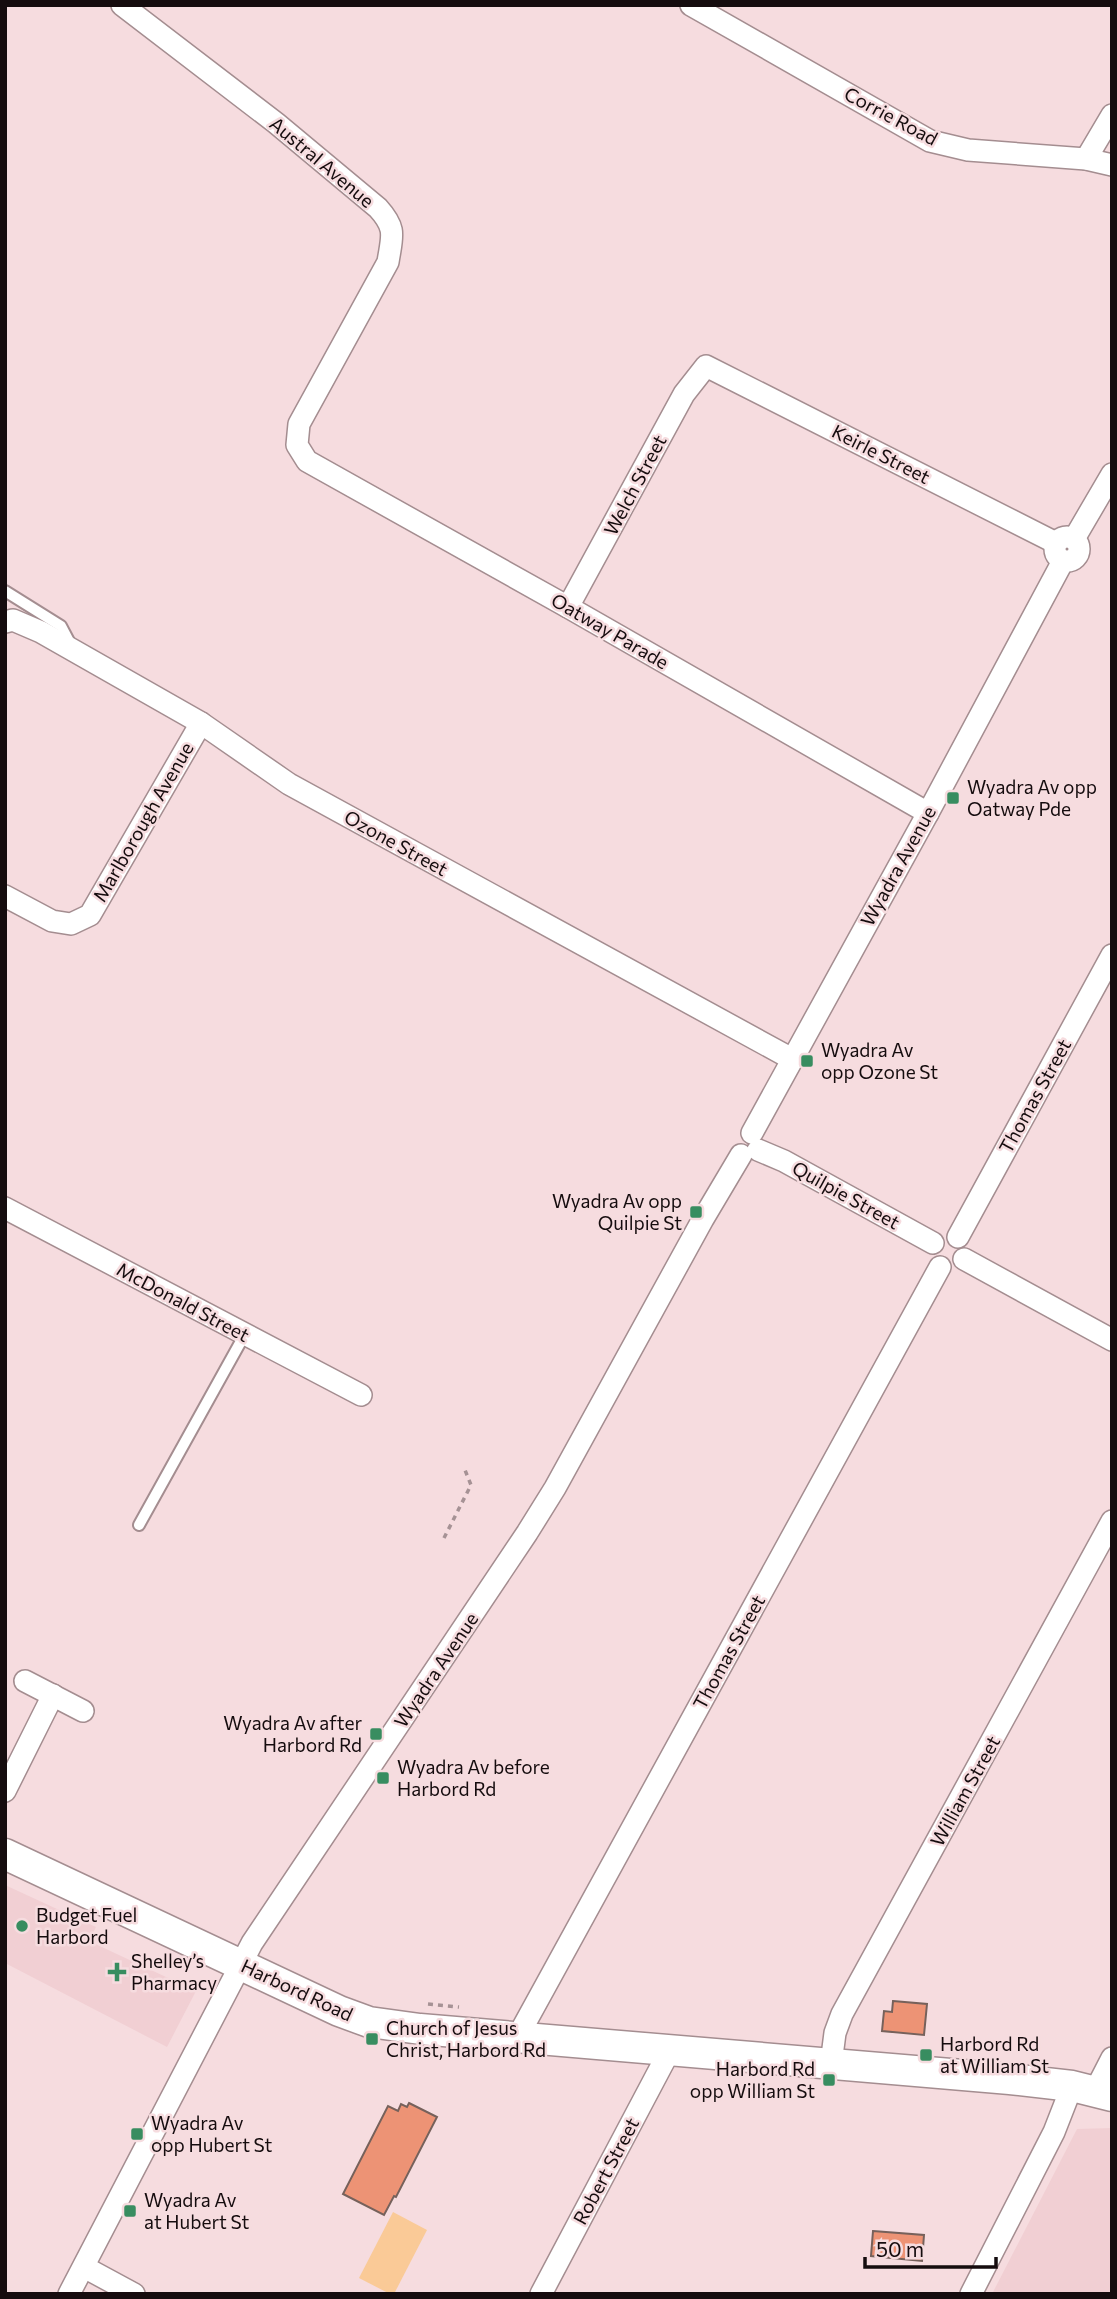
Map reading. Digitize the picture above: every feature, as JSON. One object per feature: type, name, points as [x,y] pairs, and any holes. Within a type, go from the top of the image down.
[{"type":"main road","name":"Harbord Road","points":[[5,1854],[339,2011],[369,2022],[420,2029],[671,2048],[1010,2079],[1093,2091]]},
{"type":"street","name":"Austral Avenue","points":[[122,5],[276,123],[378,208],[389,221],[392,235],[388,262],[299,424],[297,445]]},
{"type":"street","name":"Corrie Road","points":[[691,5],[930,141],[968,150],[1086,159],[1112,165]]},
{"type":"street","points":[[1086,159],[1112,115]]},
{"type":"street","name":"Keirle Street","points":[[706,366],[1065,548]]},
{"type":"street","name":"Welch Street","points":[[568,607],[684,394],[706,366]]},
{"type":"street","name":"Oatway Parade","points":[[297,445],[307,461],[928,813]]},
{"type":"street","name":"Wyadra Avenue","points":[[69,2294],[255,1937],[527,1534],[703,1219],[751,1146],[792,1059],[928,813],[1065,548],[1112,474]]},
{"type":"street","name":"Ozone Street","points":[[5,622],[13,620],[41,632],[201,723],[289,785],[792,1059]]},
{"type":"street","name":"Marlborough Avenue","points":[[5,896],[52,921],[71,923],[90,915],[201,723]]},
{"type":"street","name":"Thomas Street","points":[[958,1237],[1112,955]]},
{"type":"street","name":"Quilpie Street","points":[[751,1146],[785,1161],[933,1243]]},
{"type":"street","name":"McDonald Street","points":[[5,1208],[361,1395]]},
{"type":"street","points":[[947,1234],[958,1237],[965,1249],[964,1259],[956,1267],[940,1267],[932,1259],[933,1243],[936,1238],[947,1234]]},
{"type":"street","points":[[964,1259],[1112,1340]]},
{"type":"street","name":"Thomas Street","points":[[518,2036],[940,1267]]},
{"type":"street","name":"William Street","points":[[831,2064],[835,2033],[842,2014],[1112,1521]]},
{"type":"street","points":[[25,1681],[83,1711]]},
{"type":"street","points":[[5,1791],[53,1695]]},
{"type":"street","name":"Robert Street","points":[[541,2294],[671,2048]]},
{"type":"street","points":[[971,2294],[1054,2132],[1093,2091],[1112,2058]]},
{"type":"street","points":[[83,2267],[134,2294]]},
{"type":"lane","points":[[5,591],[61,626],[74,651]]},
{"type":"lane","points":[[139,1525],[245,1334]]},
{"type":"path","points":[[444,1538],[471,1485],[465,1470]]},
{"type":"path","points":[[418,2003],[463,2008]]},
{"type":"shaded area","points":[[5,1885],[96,1927],[89,1941],[196,1991],[167,2047],[5,1963]]},
{"type":"shaded area","points":[[1112,2128],[1112,2294],[992,2294],[1077,2129]]},
{"type":"shaded area","points":[[393,2212],[427,2230],[394,2294],[390,2294],[359,2278]]},
{"type":"building","points":[[893,2001],[927,2004],[924,2035],[882,2031],[884,2011],[892,2012]]},
{"type":"building","points":[[409,2103],[437,2117],[384,2215],[343,2194],[388,2106],[398,2111],[401,2104],[407,2107]]},
{"type":"building","points":[[873,2231],[924,2235],[922,2261],[871,2256]]},
{"type":"place","name":"Wyadra Av opp Oatway Pde","points":[[953,798]]},
{"type":"place","name":"Wyadra Av opp Ozone St","points":[[807,1061]]},
{"type":"place","name":"Wyadra Av opp Quilpie St","points":[[696,1212]]},
{"type":"place","name":"Wyadra Av after Harbord Rd","points":[[376,1734]]},
{"type":"place","name":"Wyadra Av before Harbord Rd","points":[[383,1778]]},
{"type":"place","name":"Budget Fuel Harbord","points":[[22,1926]]},
{"type":"place","name":"Shelley’s Pharmacy","points":[[117,1972]]},
{"type":"place","name":"Church of Jesus Christ, Harbord Rd","points":[[372,2039]]},
{"type":"place","name":"Harbord Rd at William St","points":[[926,2055]]},
{"type":"place","name":"Harbord Rd opp William St","points":[[829,2080]]},
{"type":"place","name":"Wyadra Av opp Hubert St","points":[[137,2134]]},
{"type":"place","name":"Wyadra Av at Hubert St","points":[[130,2211]]}]
